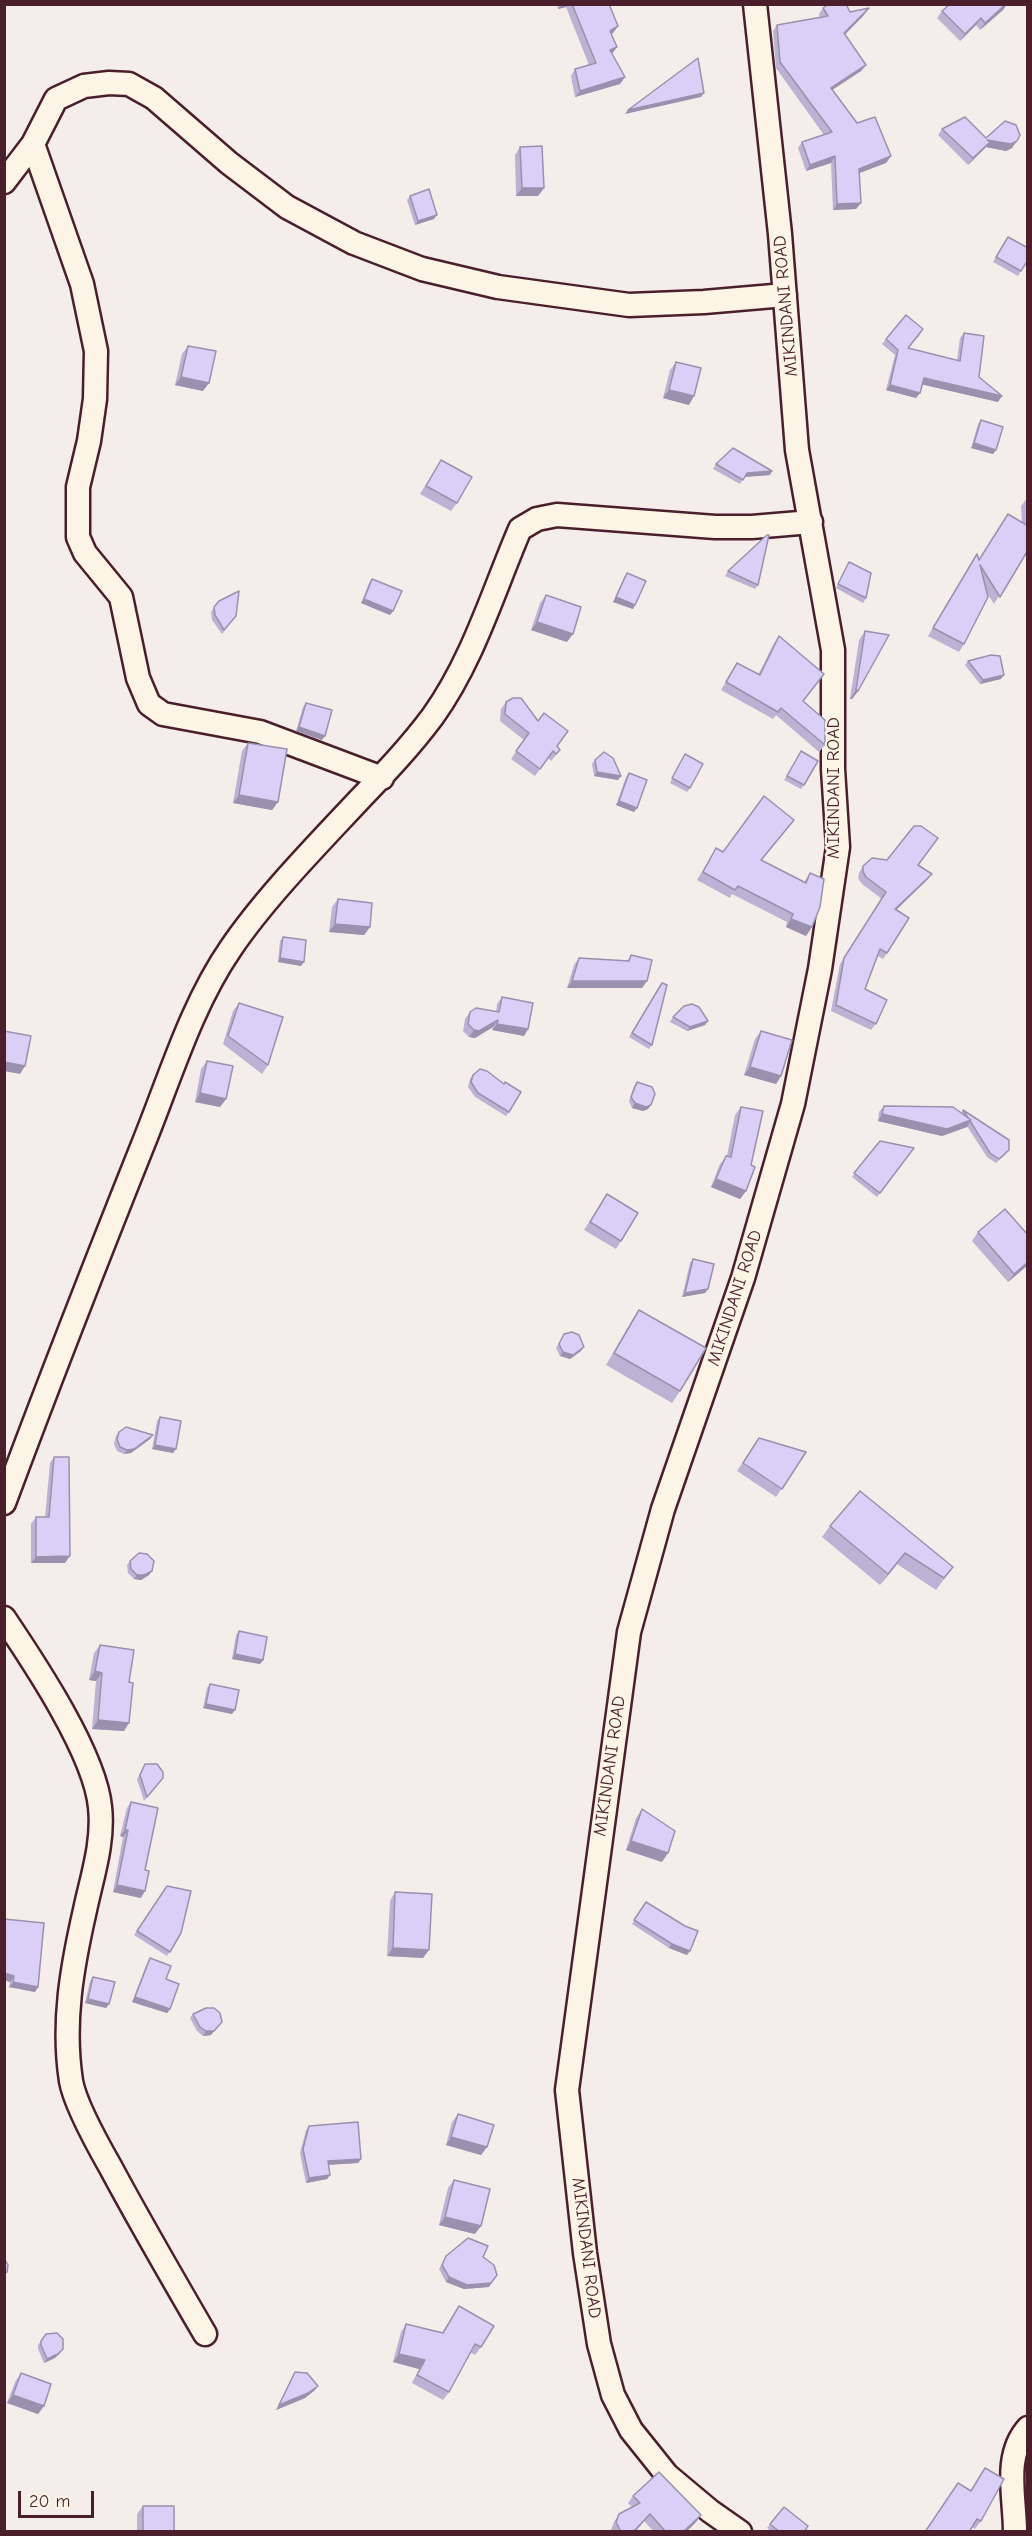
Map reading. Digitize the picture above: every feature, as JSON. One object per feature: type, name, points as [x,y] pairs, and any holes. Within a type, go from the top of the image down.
[{"type":"street","name":"MIKINDANI ROAD","points":[[740,2532],[710,2511],[667,2475],[631,2430],[613,2395],[597,2333],[585,2253],[567,2090],[629,1632],[663,1509],[747,1268],[793,1104],[820,969],[838,847],[833,769],[833,650],[797,450],[785,295],[755,4]]},
{"type":"street","points":[[4,182],[33,144],[57,99],[84,86],[109,83],[129,84],[154,98],[229,163],[287,207],[354,243],[422,269],[498,287],[629,305],[704,302],[785,295]]},
{"type":"street","points":[[33,144],[82,285],[96,351],[89,441],[78,487],[78,537],[85,553],[121,597],[138,678],[149,704],[163,714],[260,732],[382,778]]},
{"type":"street","points":[[4,1503],[120,1202],[196,1013],[210,985],[231,948],[256,916],[298,867],[405,753],[448,692],[473,642],[520,529],[537,519],[557,515],[582,515],[715,527],[752,527],[811,522]]},
{"type":"street","points":[[4,1618],[68,1723],[93,1775],[100,1807],[101,1840],[75,1953],[69,2000],[67,2047],[72,2085],[96,2141],[205,2334]]},
{"type":"street","points":[[1015,2532],[1013,2454],[1018,2439],[1028,2428]]},
{"type":"building","points":[[572,4],[609,4],[618,26],[610,31],[617,47],[610,50],[625,77],[580,91],[575,69],[596,63]]},
{"type":"building","points":[[829,4],[846,4],[850,12],[869,8],[844,33],[866,65],[831,88],[857,123],[875,117],[891,156],[859,169],[861,203],[837,204],[835,156],[810,165],[802,142],[832,132],[780,62],[777,25],[828,16],[823,8]]},
{"type":"building","points":[[950,4],[1006,4],[985,23],[981,18],[965,34],[942,11]]},
{"type":"building","points":[[698,58],[704,93],[628,110]]},
{"type":"building","points":[[965,117],[986,138],[1005,121],[1016,125],[1020,135],[1017,141],[1011,144],[987,140],[990,142],[973,158],[942,129]]},
{"type":"building","points":[[542,146],[544,188],[522,188],[520,147]]},
{"type":"building","points":[[429,189],[437,215],[418,221],[410,196]]},
{"type":"building","points":[[1008,237],[1028,248],[1028,260],[1021,271],[996,257]]},
{"type":"building","points":[[906,315],[923,329],[908,348],[960,361],[964,333],[984,336],[979,377],[1002,396],[924,378],[920,393],[890,385],[898,350],[886,339]]},
{"type":"building","points":[[188,346],[216,351],[209,383],[181,377]]},
{"type":"building","points":[[676,362],[701,368],[694,396],[669,390]]},
{"type":"building","points":[[981,420],[1003,427],[996,450],[974,443]]},
{"type":"building","points":[[733,448],[772,471],[747,473],[743,480],[716,464]]},
{"type":"building","points":[[441,460],[472,477],[457,503],[426,486]]},
{"type":"building","points":[[1008,514],[1028,526],[1028,550],[1000,597],[980,565],[988,597],[964,644],[933,628],[977,554],[979,560]]},
{"type":"building","points":[[769,535],[758,585],[728,571]]},
{"type":"building","points":[[849,562],[871,573],[866,598],[838,584]]},
{"type":"building","points":[[627,573],[646,581],[635,605],[616,597]]},
{"type":"building","points":[[372,579],[402,591],[393,611],[364,599]]},
{"type":"building","points":[[239,591],[236,616],[224,630],[215,615],[214,607],[219,601]]},
{"type":"building","points":[[546,595],[581,607],[573,634],[537,622]]},
{"type":"building","points":[[865,631],[889,635],[858,691],[856,690]]},
{"type":"building","points":[[779,636],[824,674],[803,701],[825,720],[825,745],[781,708],[778,712],[726,682],[737,663],[760,675]]},
{"type":"building","points":[[991,655],[1000,656],[1004,675],[983,680],[968,661]]},
{"type":"building","points":[[513,698],[521,698],[538,721],[544,713],[568,731],[557,746],[560,750],[556,754],[553,751],[540,769],[516,751],[529,733],[505,714],[506,702]]},
{"type":"building","points":[[306,703],[332,710],[325,736],[299,727]]},
{"type":"building","points":[[248,743],[287,749],[278,802],[239,795]]},
{"type":"building","points":[[801,751],[818,761],[804,785],[787,776]]},
{"type":"building","points":[[604,752],[613,758],[621,776],[597,772],[595,760]]},
{"type":"building","points":[[685,754],[703,764],[690,788],[672,778]]},
{"type":"building","points":[[629,773],[647,780],[637,808],[619,801]]},
{"type":"building","points":[[764,796],[794,820],[761,860],[806,883],[810,873],[824,879],[820,907],[812,927],[791,919],[793,914],[738,886],[735,890],[703,872],[716,848],[723,852]]},
{"type":"building","points":[[914,826],[921,826],[938,838],[918,865],[932,874],[895,909],[909,918],[887,953],[880,949],[865,989],[887,1000],[876,1024],[836,1005],[844,958],[886,892],[866,877],[863,866],[872,858],[887,860]]},
{"type":"building","points":[[338,899],[372,903],[370,927],[335,924]]},
{"type":"building","points":[[283,937],[306,940],[304,962],[280,958]]},
{"type":"building","points":[[631,955],[652,960],[647,981],[572,981],[579,958],[629,961]]},
{"type":"building","points":[[662,983],[667,985],[652,1045],[632,1033]]},
{"type":"building","points":[[502,997],[533,1003],[528,1029],[497,1024],[498,1020],[479,1031],[474,1030],[468,1024],[470,1012],[476,1008],[499,1012]]},
{"type":"building","points":[[239,1003],[283,1017],[268,1065],[228,1036]]},
{"type":"building","points":[[692,1004],[699,1007],[708,1021],[690,1027],[673,1017],[684,1006]]},
{"type":"building","points":[[4,1031],[31,1036],[25,1066],[4,1062]]},
{"type":"building","points":[[761,1031],[792,1040],[781,1076],[750,1067]]},
{"type":"building","points":[[207,1061],[233,1066],[226,1099],[200,1093]]},
{"type":"building","points":[[480,1069],[521,1092],[509,1112],[478,1093],[471,1082],[473,1075]]},
{"type":"building","points":[[637,1082],[652,1087],[655,1094],[651,1105],[646,1107],[635,1103],[631,1097]]},
{"type":"building","points":[[884,1106],[953,1107],[971,1120],[947,1129],[882,1114]]},
{"type":"building","points":[[741,1107],[763,1111],[751,1165],[755,1167],[746,1191],[716,1179],[726,1156],[731,1157]]},
{"type":"building","points":[[963,1110],[1009,1140],[1009,1150],[999,1159],[990,1153]]},
{"type":"building","points":[[880,1141],[914,1148],[880,1193],[854,1173]]},
{"type":"building","points":[[607,1194],[638,1213],[621,1241],[590,1222]]},
{"type":"building","points":[[1005,1209],[1028,1235],[1028,1262],[1014,1274],[978,1232]]},
{"type":"building","points":[[693,1259],[714,1264],[708,1289],[685,1293]]},
{"type":"building","points":[[639,1310],[706,1348],[680,1391],[614,1353]]},
{"type":"building","points":[[572,1332],[579,1335],[584,1347],[573,1355],[563,1352],[559,1344],[564,1334]]},
{"type":"building","points":[[160,1417],[181,1421],[176,1449],[155,1445]]},
{"type":"building","points":[[126,1427],[153,1435],[134,1449],[127,1450],[120,1447],[117,1439],[119,1432]]},
{"type":"building","points":[[759,1438],[806,1452],[782,1489],[743,1463]]},
{"type":"building","points":[[54,1457],[69,1457],[70,1556],[36,1557],[36,1517],[49,1517]]},
{"type":"building","points":[[860,1491],[953,1567],[944,1578],[905,1553],[888,1574],[830,1526]]},
{"type":"building","points":[[139,1553],[147,1554],[154,1561],[152,1571],[144,1575],[137,1575],[131,1569],[130,1561]]},
{"type":"building","points":[[239,1631],[267,1637],[263,1660],[235,1654]]},
{"type":"building","points":[[100,1645],[134,1650],[129,1682],[133,1683],[129,1723],[98,1720],[102,1673],[95,1671]]},
{"type":"building","points":[[210,1684],[239,1690],[235,1710],[206,1704]]},
{"type":"building","points":[[145,1764],[157,1764],[163,1772],[163,1778],[147,1797],[140,1775]]},
{"type":"building","points":[[131,1802],[158,1808],[145,1870],[149,1871],[145,1891],[117,1885]]},
{"type":"building","points":[[642,1809],[675,1831],[668,1853],[631,1841]]},
{"type":"building","points":[[167,1886],[191,1891],[181,1933],[170,1952],[137,1931]]},
{"type":"building","points":[[395,1892],[432,1894],[429,1950],[393,1948]]},
{"type":"building","points":[[646,1902],[685,1926],[698,1931],[690,1951],[672,1944],[634,1920]]},
{"type":"building","points":[[4,1919],[44,1923],[38,1987],[13,1982],[14,1976],[4,1973]]},
{"type":"building","points":[[150,1958],[171,1966],[166,1979],[179,1984],[170,2009],[135,1997]]},
{"type":"building","points":[[93,1977],[115,1982],[109,2004],[88,1999]]},
{"type":"building","points":[[206,2008],[214,2008],[220,2013],[222,2022],[214,2031],[206,2031],[200,2027],[193,2014]]},
{"type":"building","points":[[458,2114],[494,2125],[487,2147],[451,2137]]},
{"type":"building","points":[[358,2122],[361,2159],[328,2161],[330,2175],[309,2178],[303,2149],[309,2126]]},
{"type":"building","points":[[454,2180],[490,2189],[481,2226],[445,2217]]},
{"type":"building","points":[[468,2238],[488,2246],[483,2257],[494,2265],[497,2275],[491,2283],[467,2285],[449,2277],[442,2265],[446,2256]]},
{"type":"building","points":[[4,2258],[8,2265],[7,2272],[4,2274]]},
{"type":"building","points":[[459,2306],[494,2326],[481,2347],[475,2344],[449,2392],[417,2375],[425,2360],[399,2354],[406,2324],[443,2333]]},
{"type":"building","points":[[57,2333],[63,2339],[63,2349],[47,2359],[41,2341],[46,2334]]},
{"type":"building","points":[[295,2372],[307,2373],[318,2386],[308,2393],[279,2405]]},
{"type":"building","points":[[21,2373],[51,2384],[44,2406],[13,2395]]},
{"type":"building","points":[[985,2468],[1004,2479],[981,2521],[977,2519],[969,2532],[925,2532],[958,2483],[971,2491]]},
{"type":"building","points":[[659,2472],[701,2515],[683,2532],[666,2532],[650,2514],[635,2530],[621,2532],[616,2522],[619,2514],[640,2503],[633,2496]]},
{"type":"building","points":[[143,2506],[174,2506],[174,2532],[143,2532]]},
{"type":"building","points":[[784,2507],[808,2526],[804,2532],[780,2532],[770,2524]]}]
